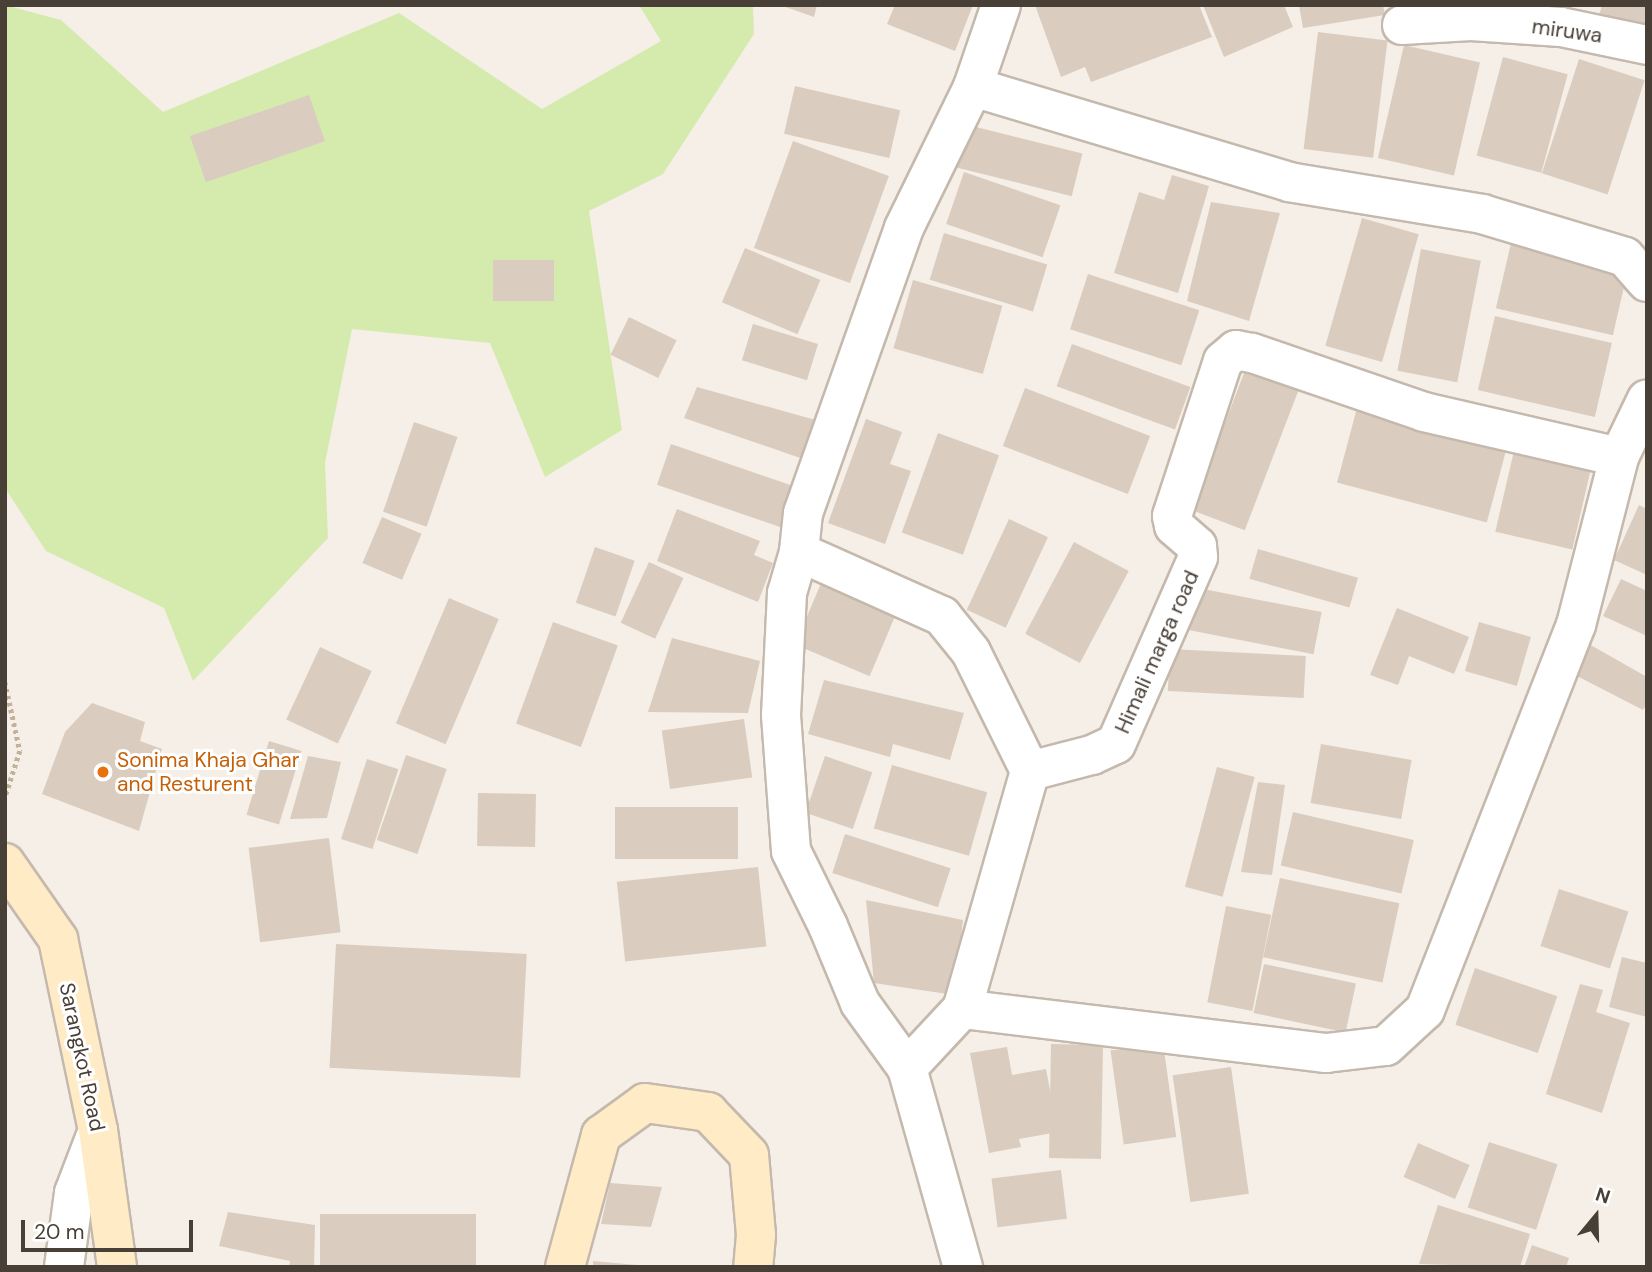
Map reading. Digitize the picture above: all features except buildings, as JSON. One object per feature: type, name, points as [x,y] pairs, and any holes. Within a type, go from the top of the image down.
[{"type":"street","points":[[963,1267],[907,1068],[860,1003],[828,926],[790,851],[781,715],[788,593],[799,552],[803,513],[904,228],[973,87],[1001,5]]},
{"type":"street","name":"miruwa","points":[[1402,25],[1471,21],[1561,27],[1647,45]]},
{"type":"street","points":[[973,87],[1289,182],[1482,214],[1625,257],[1647,282]]},
{"type":"street","name":"Himali marga road","points":[[1030,771],[1092,755],[1116,744],[1198,557],[1197,546],[1174,526],[1172,516],[1223,361],[1236,350],[1252,353],[1424,412],[1619,457]]},
{"type":"street","points":[[962,1009],[1326,1053],[1386,1046],[1425,1010],[1576,625],[1619,457],[1647,399]]},
{"type":"street","points":[[799,552],[942,616],[971,652],[1030,771],[962,1009],[907,1068]]},
{"type":"street","name":"Sarangkot Road","points":[[5,863],[58,939],[98,1130],[117,1267]]},
{"type":"street","points":[[565,1267],[601,1135],[645,1103],[708,1112],[749,1154],[756,1236],[753,1267]]},
{"type":"street","points":[[64,1267],[74,1193],[98,1130]]},
{"type":"path","points":[[5,682],[20,751],[5,798]]},
{"type":"green space","points":[[5,5],[61,20],[163,112],[399,13],[542,109],[661,41],[639,5],[753,5],[754,34],[663,174],[589,211],[622,430],[545,477],[490,343],[352,329],[325,463],[328,538],[193,681],[164,608],[46,551],[5,488]]},
{"type":"place","name":"Sonima Khaja Ghar and Resturent","points":[[103,772]]}]
